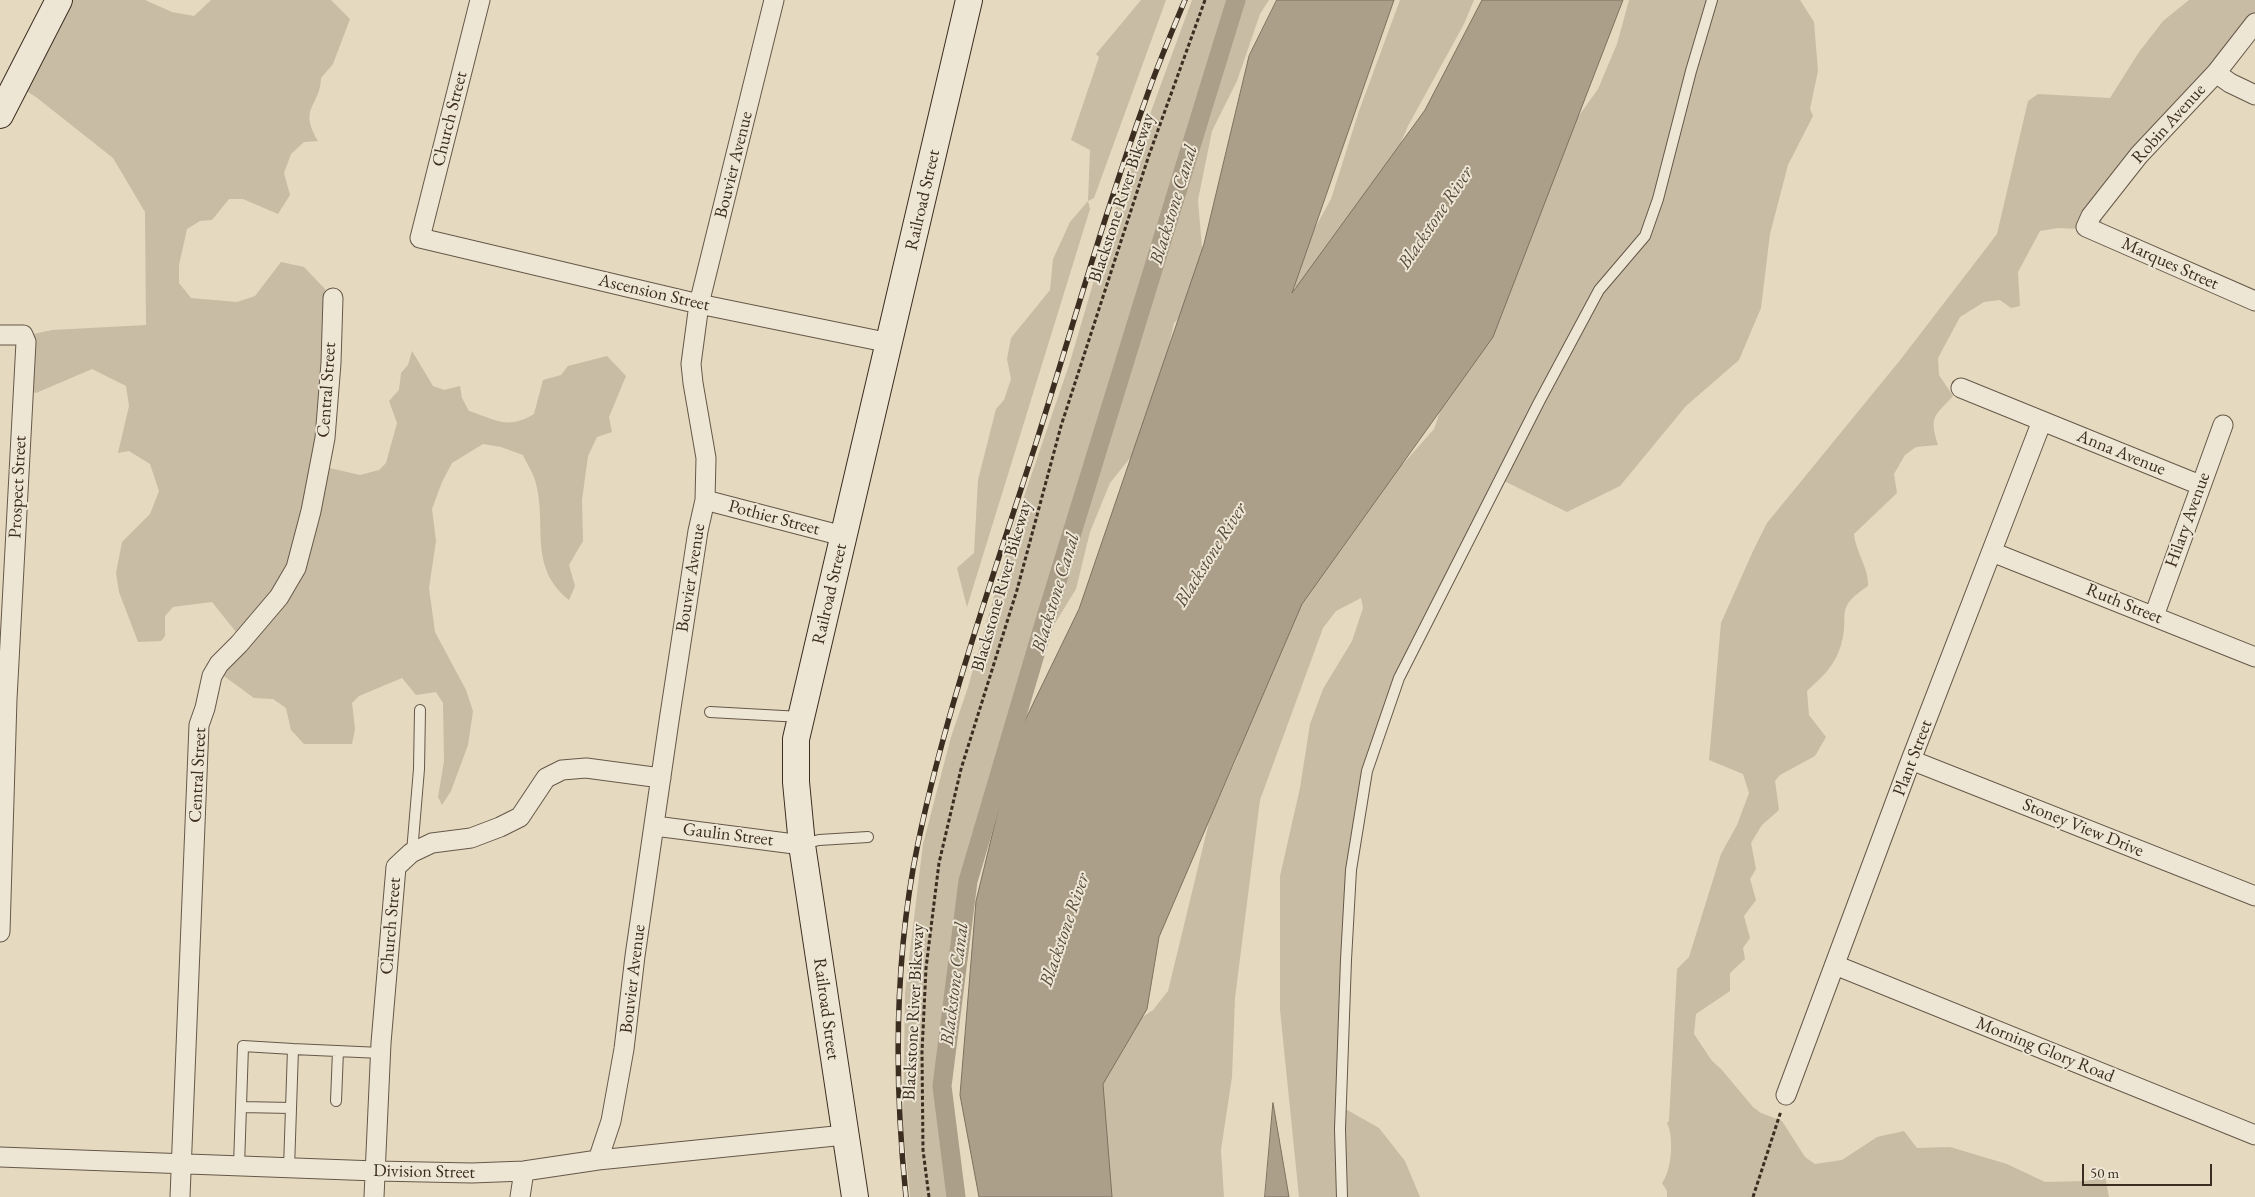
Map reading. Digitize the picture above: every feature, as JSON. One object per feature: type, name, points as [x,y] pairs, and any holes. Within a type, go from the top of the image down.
[{"type":"street","points":[[0,114],[59,0]]},
{"type":"street","name":"Church Street","points":[[420,238],[480,0]]},
{"type":"street","name":"Bouvier Avenue","points":[[598,1160],[611,1122],[624,1049],[635,956],[696,541],[705,500],[706,458],[691,364],[699,304],[774,0]]},
{"type":"street","name":"Railroad Street","points":[[855,1197],[802,845],[796,782],[796,739],[969,0]]},
{"type":"street","name":"Robin Avenue","points":[[2086,227],[2092,216],[2139,155],[2216,73],[2255,23]]},
{"type":"street","points":[[2216,73],[2230,83],[2255,95]]},
{"type":"street","name":"Marques Street","points":[[2086,227],[2255,301]]},
{"type":"street","name":"Ascension Street","points":[[420,238],[699,304],[890,342]]},
{"type":"street","name":"Central Street","points":[[180,1197],[199,725],[212,676],[219,664],[239,644],[279,597],[296,568],[311,512],[325,438],[333,298]]},
{"type":"street","name":"Prospect Street","points":[[0,334],[23,335],[26,342],[7,700],[0,932]]},
{"type":"street","name":"Anna Avenue","points":[[1961,388],[2200,485]]},
{"type":"street","name":"Plant Street","points":[[1786,1096],[1911,760],[2042,421]]},
{"type":"street","name":"Hilary Avenue","points":[[2154,616],[2223,425]]},
{"type":"street","name":"Pothier Street","points":[[705,500],[843,536]]},
{"type":"street","name":"Ruth Street","points":[[1992,552],[2255,657]]},
{"type":"street","name":"Stoney View Drive","points":[[1911,760],[2255,896]]},
{"type":"street","name":"Church Street","points":[[374,1197],[381,1053],[396,867],[412,852],[432,843],[471,838],[520,817],[546,778],[562,770],[586,768],[662,778]]},
{"type":"street","name":"Gaulin Street","points":[[655,826],[802,845]]},
{"type":"street","name":"Morning Glory Road","points":[[1835,966],[2255,1135]]},
{"type":"street","name":"Division Street","points":[[0,1157],[472,1173],[524,1171],[598,1160],[845,1135]]},
{"type":"street","points":[[520,1197],[524,1171]]},
{"type":"lane","points":[[1342,1197],[1340,1129],[1351,870],[1367,771],[1399,678],[1539,402],[1599,290],[1645,236],[1658,200],[1691,71],[1712,0]]},
{"type":"lane","points":[[412,852],[419,769],[420,710]]},
{"type":"lane","points":[[710,712],[801,717]]},
{"type":"lane","points":[[802,845],[819,840],[868,837]]},
{"type":"lane","points":[[239,1166],[243,1046],[381,1053]]},
{"type":"lane","points":[[289,1168],[293,1050]]},
{"type":"lane","points":[[336,1100],[338,1051]]},
{"type":"lane","points":[[241,1107],[291,1108]]},
{"type":"path","name":"Blackstone River Bikeway","points":[[929,1197],[923,1150],[922,1052],[926,968],[939,863],[961,769],[1017,590],[1061,426],[1149,155],[1205,0]]},
{"type":"path","points":[[1753,1197],[1786,1096]]},
{"type":"shaded area","points":[[54,0],[145,0],[172,12],[194,16],[211,0],[331,0],[350,19],[333,64],[321,78],[320,88],[310,114],[312,130],[318,141],[304,142],[291,154],[284,173],[290,195],[278,214],[243,199],[229,199],[212,220],[200,221],[187,229],[179,265],[179,283],[191,298],[237,302],[255,296],[281,262],[304,267],[325,289],[328,341],[316,465],[360,475],[379,470],[386,463],[397,423],[389,401],[399,390],[401,373],[408,365],[412,351],[433,386],[444,390],[460,386],[462,398],[469,411],[502,422],[516,422],[534,414],[543,380],[561,375],[568,366],[607,356],[626,376],[609,417],[612,432],[597,437],[588,456],[582,500],[583,541],[569,565],[575,586],[569,600],[556,587],[548,574],[543,560],[539,500],[536,484],[523,455],[501,447],[483,444],[452,463],[442,482],[432,509],[436,541],[429,588],[435,632],[466,690],[473,711],[468,745],[451,791],[442,805],[438,797],[444,761],[443,703],[436,692],[416,695],[402,678],[359,696],[352,703],[355,729],[352,744],[304,744],[291,730],[286,708],[273,699],[254,698],[217,671],[240,637],[212,602],[173,607],[165,616],[165,636],[161,641],[138,642],[119,592],[116,573],[122,542],[150,514],[159,491],[150,464],[129,451],[118,453],[129,406],[126,386],[92,369],[36,393],[18,386],[20,337],[52,330],[146,325],[145,212],[113,158],[36,97],[12,82]]},
{"type":"shaded area","points":[[1141,0],[1166,0],[1094,198],[1088,201],[1090,150],[1071,140],[1099,57],[1096,54]]},
{"type":"shaded area","points":[[1192,0],[1269,0],[1260,14],[1237,81],[1212,131],[1198,200],[1205,285],[1197,300],[1174,323],[1159,391],[1142,443],[1110,483],[1090,532],[1076,589],[1030,664],[1003,735],[980,816],[971,889],[950,945],[951,980],[940,1052],[952,1152],[963,1197],[910,1197],[903,1127],[905,992],[923,844],[951,737],[968,687],[1015,523],[1070,362],[1114,212]]},
{"type":"shaded area","points":[[1400,0],[1474,0],[1464,24],[1408,126],[1378,195],[1297,296],[1295,285],[1300,255],[1331,199],[1359,111]]},
{"type":"shaded area","points":[[1629,0],[1800,0],[1814,22],[1818,71],[1810,109],[1813,116],[1788,165],[1770,234],[1761,308],[1739,360],[1686,406],[1620,486],[1567,512],[1502,480],[1400,674],[1369,765],[1352,867],[1342,1107],[1379,1128],[1405,1161],[1420,1197],[1299,1197],[1280,1010],[1280,876],[1300,788],[1310,724],[1323,689],[1352,641],[1363,608],[1361,598],[1336,611],[1323,628],[1260,800],[1235,998],[1232,1077],[1221,1150],[1224,1197],[1089,1197],[1093,1050],[1153,1010],[1168,991],[1210,818],[1237,758],[1271,650],[1354,494],[1403,464],[1434,429],[1453,374],[1578,117],[1598,89],[1617,44]]},
{"type":"shaded area","points":[[2189,0],[2255,0],[2255,15],[2099,198],[2103,230],[2058,228],[2040,231],[2018,272],[2020,306],[2011,308],[2000,300],[1984,302],[1960,317],[1938,358],[1939,375],[1953,396],[1941,408],[1935,418],[1934,428],[1938,445],[1916,447],[1905,455],[1894,474],[1897,493],[1854,534],[1857,548],[1867,573],[1868,586],[1857,594],[1846,607],[1844,635],[1832,665],[1807,691],[1809,715],[1826,737],[1815,756],[1780,775],[1775,781],[1779,810],[1762,825],[1751,843],[1756,869],[1750,879],[1756,900],[1744,916],[1750,938],[1743,948],[1745,959],[1730,973],[1730,991],[1696,1014],[1694,1034],[1712,1061],[1753,1107],[1761,1113],[1782,1121],[1805,1157],[1815,1164],[1842,1160],[1877,1137],[1904,1131],[1917,1148],[1950,1147],[2007,1164],[2045,1182],[2086,1181],[2105,1176],[2109,1197],[1667,1197],[1667,1191],[1662,1183],[1668,1170],[1671,1153],[1671,1136],[1667,1123],[1669,1121],[1677,969],[1689,957],[1721,854],[1737,825],[1749,793],[1743,774],[1709,760],[1721,623],[1767,523],[1901,359],[1997,234],[2028,101],[2038,94],[2110,98],[2139,52],[2163,21]]},
{"type":"shaded area","points":[[1088,201],[1090,209],[967,607],[957,568],[974,553],[978,480],[996,409],[1004,400],[1011,379],[1007,359],[1011,338],[1050,290],[1053,259],[1070,222]]},
{"type":"water","name":"Blackstone River","points":[[1277,0],[1394,0],[1292,293],[1425,110],[1482,0],[1623,0],[1493,337],[1302,604],[1159,937],[1147,1009],[1103,1084],[1112,1197],[979,1197],[960,1095],[976,901],[1015,741],[1079,609],[1204,244],[1249,56]]},
{"type":"water","points":[[1273,1103],[1289,1197],[1265,1197]]},
{"type":"waterway","name":"Blackstone Canal","points":[[956,1197],[942,1086],[968,881],[1046,617],[1236,0]]},
{"type":"railway","points":[[906,1197],[899,1109],[900,975],[910,887],[929,793],[972,642],[1104,223],[1152,81],[1185,0]]}]
